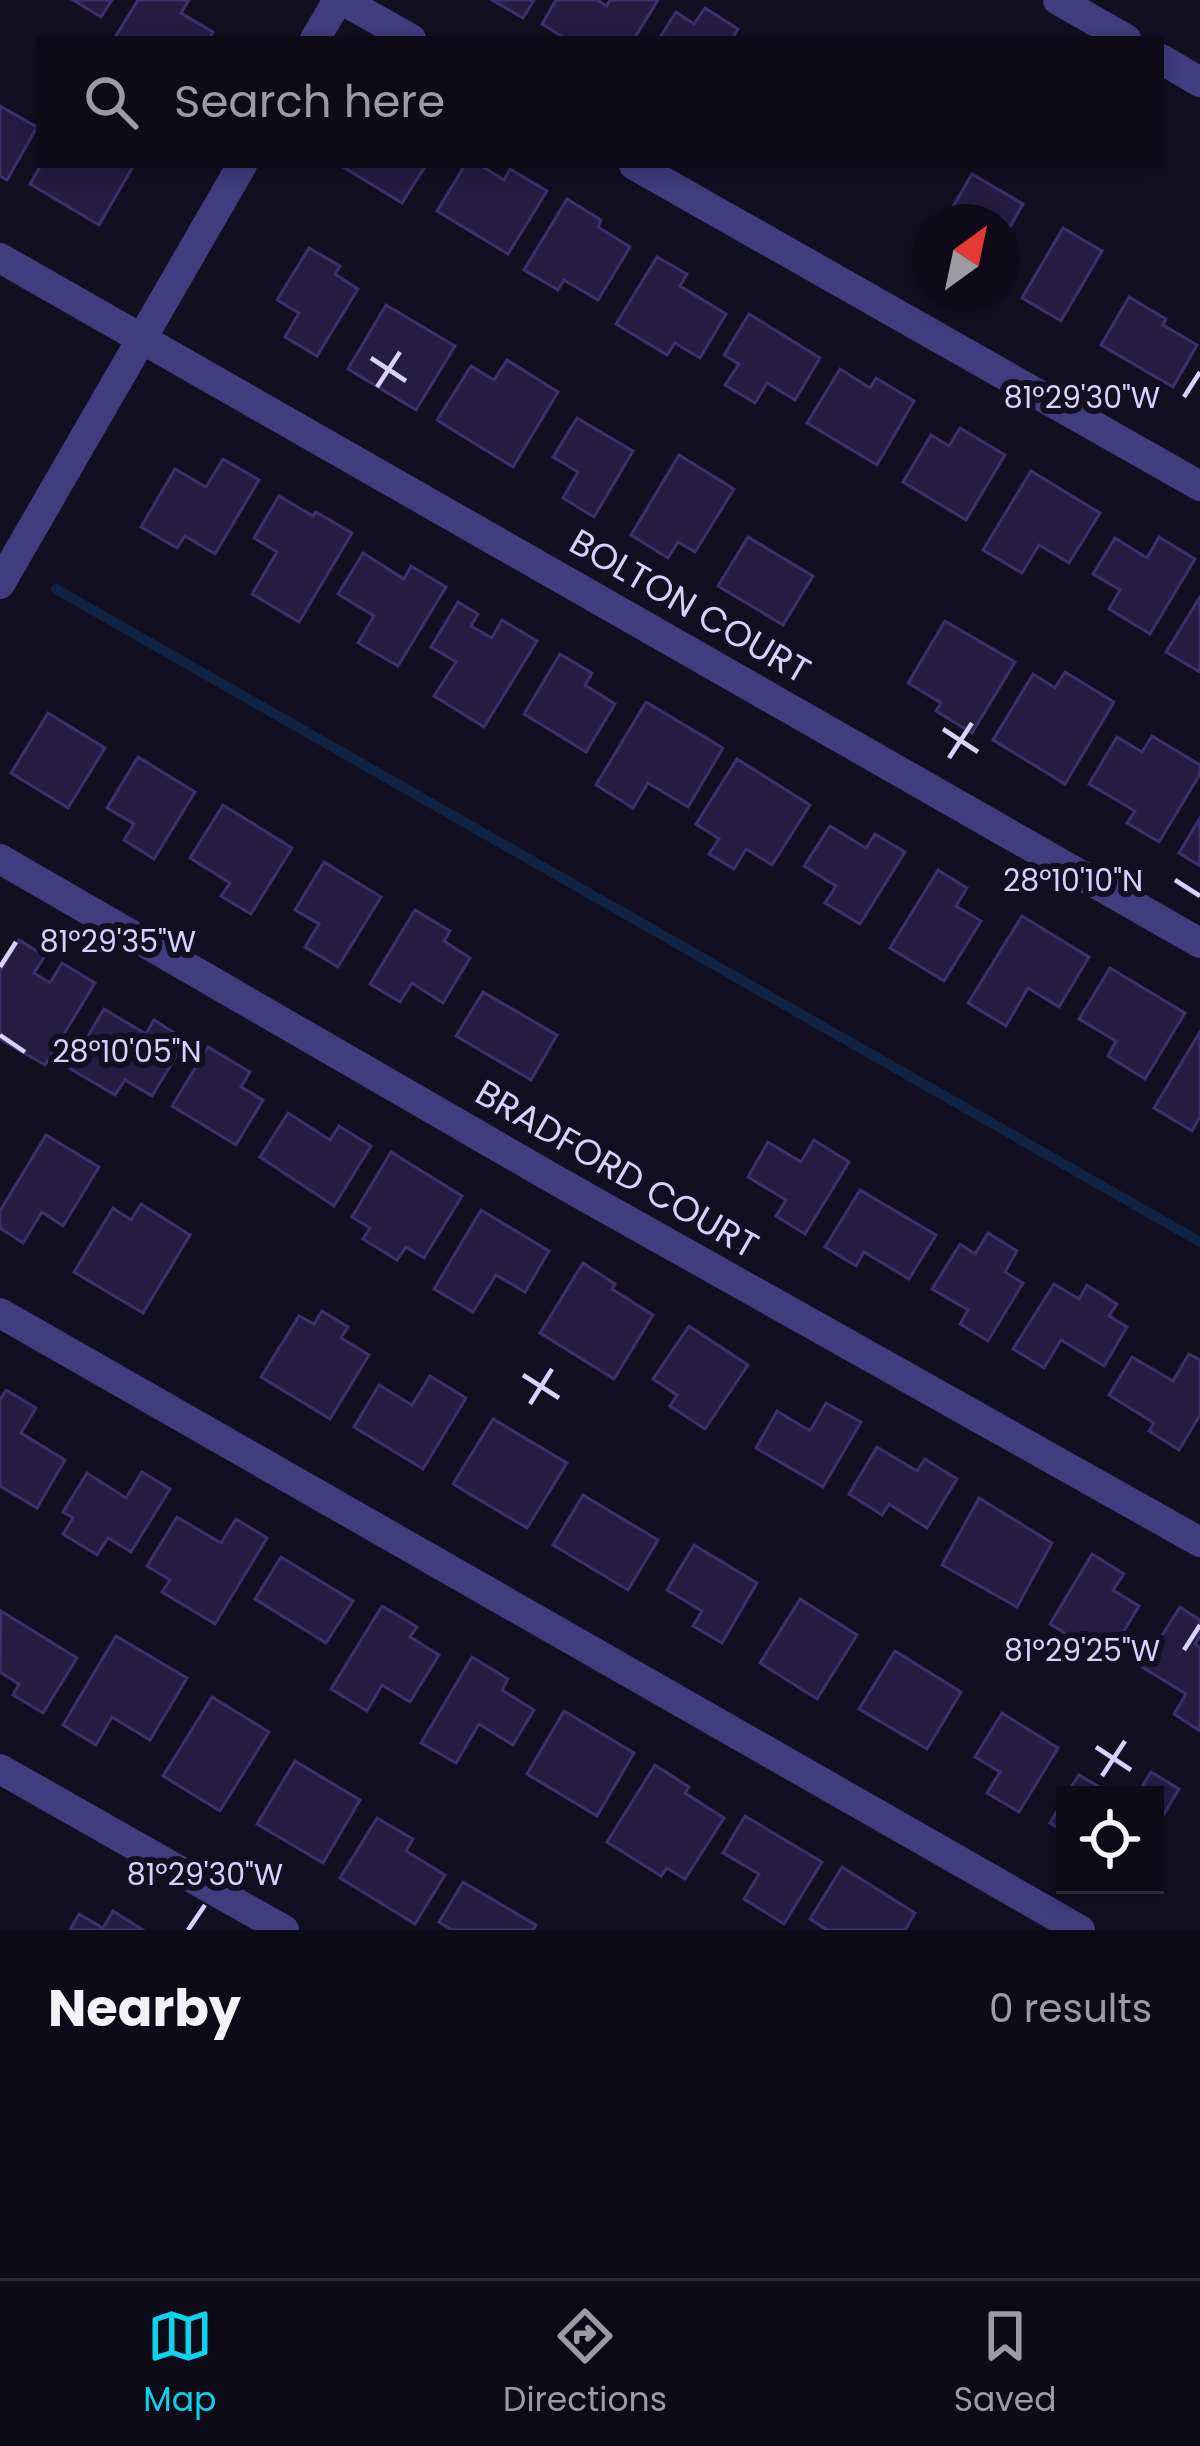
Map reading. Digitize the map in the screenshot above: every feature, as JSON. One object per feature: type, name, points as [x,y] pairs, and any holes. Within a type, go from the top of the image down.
[{"type":"street","points":[[317,36],[340,0],[406,36]]},
{"type":"street","points":[[1058,0],[1121,36]]},
{"type":"street","points":[[1164,61],[1200,82]]},
{"type":"street","points":[[0,584],[240,168]]},
{"type":"street","points":[[639,168],[1200,485]]},
{"type":"street","name":"BOLTON COURT","points":[[0,258],[1200,943]]},
{"type":"street","name":"BRADFORD COURT","points":[[0,859],[559,1182],[1200,1542]]},
{"type":"street","points":[[0,1313],[1080,1930]]},
{"type":"street","points":[[0,1768],[284,1930]]},
{"type":"building","points":[[73,0],[112,0],[101,17]]},
{"type":"building","points":[[138,0],[189,0],[181,13],[213,32],[211,36],[116,36]]},
{"type":"building","points":[[492,0],[534,0],[523,18]]},
{"type":"building","points":[[556,0],[597,0],[607,6],[610,0],[658,0],[636,36],[561,36],[542,24]]},
{"type":"building","points":[[705,8],[738,29],[734,36],[661,36],[676,12],[694,24]]},
{"type":"building","points":[[0,106],[36,129],[7,180],[0,176]]},
{"type":"building","points":[[39,168],[132,168],[99,225],[30,184]]},
{"type":"building","points":[[345,168],[424,168],[402,203]]},
{"type":"building","points":[[463,168],[485,168],[504,180],[510,169],[547,191],[508,254],[437,211]]},
{"type":"building","points":[[972,174],[1023,204],[1020,209],[1020,204],[954,204]]},
{"type":"building","points":[[567,199],[601,220],[598,227],[630,247],[598,300],[564,280],[558,290],[524,270]]},
{"type":"building","points":[[1063,228],[1102,251],[1061,321],[1022,298]]},
{"type":"building","points":[[309,248],[340,266],[335,274],[358,289],[317,356],[285,337],[299,313],[277,300]]},
{"type":"building","points":[[657,257],[687,274],[680,286],[726,314],[700,358],[675,343],[667,355],[616,324]]},
{"type":"building","points":[[1129,297],[1197,345],[1173,387],[1101,345]]},
{"type":"building","points":[[386,305],[455,346],[416,410],[348,369]]},
{"type":"building","points":[[749,314],[820,358],[795,400],[767,383],[755,403],[725,385],[739,364],[724,355]]},
{"type":"building","points":[[507,360],[558,392],[513,467],[437,420],[471,366],[494,380]]},
{"type":"building","points":[[840,369],[870,388],[876,378],[914,401],[877,465],[807,423]]},
{"type":"building","points":[[577,418],[633,451],[594,517],[563,498],[578,472],[553,457]]},
{"type":"building","points":[[960,428],[1005,455],[966,520],[903,482],[931,435],[949,446]]},
{"type":"building","points":[[679,455],[734,489],[695,552],[678,542],[668,558],[631,535]]},
{"type":"building","points":[[223,459],[259,480],[215,554],[185,536],[177,548],[141,527],[175,469],[206,487]]},
{"type":"building","points":[[1031,471],[1100,513],[1069,563],[1039,545],[1022,573],[983,550]]},
{"type":"building","points":[[279,496],[352,533],[299,622],[252,594],[277,552],[254,538]]},
{"type":"building","points":[[748,537],[813,576],[783,625],[718,586]]},
{"type":"building","points":[[1159,537],[1195,559],[1150,634],[1109,609],[1120,590],[1093,574],[1115,538],[1147,558]]},
{"type":"building","points":[[363,553],[404,579],[411,566],[446,587],[398,666],[358,643],[374,616],[338,594]]},
{"type":"building","points":[[1200,597],[1200,672],[1166,652]]},
{"type":"building","points":[[458,602],[478,614],[471,626],[492,638],[502,620],[537,641],[484,727],[434,696],[456,662],[431,647]]},
{"type":"building","points":[[945,621],[1015,662],[972,733],[936,711],[941,703],[908,683]]},
{"type":"building","points":[[560,654],[592,673],[585,685],[615,704],[586,752],[524,714]]},
{"type":"building","points":[[1065,672],[1114,702],[1065,784],[993,740],[1033,674],[1055,688]]},
{"type":"building","points":[[646,702],[723,748],[688,807],[648,783],[633,808],[596,785]]},
{"type":"building","points":[[48,713],[105,748],[68,808],[11,773]]},
{"type":"building","points":[[1152,736],[1200,765],[1200,774],[1159,842],[1127,823],[1135,811],[1089,784],[1117,737],[1142,752]]},
{"type":"building","points":[[138,757],[195,792],[154,859],[124,840],[134,824],[107,808]]},
{"type":"building","points":[[737,759],[810,805],[772,865],[746,849],[734,869],[709,854],[719,839],[696,824]]},
{"type":"building","points":[[223,805],[292,848],[251,914],[221,896],[230,883],[190,858]]},
{"type":"building","points":[[1200,818],[1200,866],[1179,853]]},
{"type":"building","points":[[830,826],[866,848],[875,834],[905,852],[860,924],[825,903],[836,886],[804,866]]},
{"type":"building","points":[[324,862],[381,897],[338,967],[305,947],[319,924],[295,910]]},
{"type":"building","points":[[938,870],[967,888],[956,906],[981,921],[944,981],[890,948]]},
{"type":"building","points":[[415,910],[450,931],[444,941],[470,958],[443,1003],[412,983],[400,1002],[370,984]]},
{"type":"building","points":[[1022,916],[1089,957],[1059,1007],[1028,988],[1006,1026],[968,1003]]},
{"type":"building","points":[[19,940],[45,956],[34,973],[50,983],[62,963],[95,983],[45,1065],[0,1039],[0,971]]},
{"type":"building","points":[[1110,968],[1185,1013],[1145,1079],[1108,1056],[1116,1041],[1079,1019]]},
{"type":"building","points":[[483,992],[557,1035],[531,1080],[456,1036]]},
{"type":"building","points":[[104,1009],[146,1034],[154,1020],[186,1040],[152,1096],[125,1080],[115,1095],[69,1068]]},
{"type":"building","points":[[1200,1032],[1200,1117],[1192,1131],[1154,1108]]},
{"type":"building","points":[[208,1047],[250,1072],[241,1087],[263,1100],[236,1145],[172,1106]]},
{"type":"building","points":[[288,1113],[330,1140],[339,1126],[371,1146],[334,1206],[260,1157]]},
{"type":"building","points":[[46,1135],[99,1167],[63,1226],[42,1212],[23,1243],[0,1228],[0,1211]]},
{"type":"building","points":[[814,1140],[849,1162],[805,1234],[776,1216],[786,1200],[748,1177],[768,1142],[801,1162]]},
{"type":"building","points":[[391,1152],[462,1196],[424,1258],[406,1247],[397,1260],[363,1239],[370,1228],[352,1217]]},
{"type":"building","points":[[860,1190],[936,1235],[909,1279],[864,1252],[856,1266],[825,1247]]},
{"type":"building","points":[[141,1204],[190,1235],[143,1313],[74,1272],[113,1208],[131,1220]]},
{"type":"building","points":[[481,1210],[549,1251],[525,1292],[496,1275],[473,1312],[434,1289]]},
{"type":"building","points":[[988,1233],[1017,1251],[1005,1272],[1023,1283],[988,1341],[960,1324],[968,1310],[932,1289],[960,1244],[975,1254]]},
{"type":"building","points":[[583,1263],[653,1315],[614,1379],[540,1333]]},
{"type":"building","points":[[1054,1284],[1079,1299],[1087,1285],[1117,1304],[1109,1316],[1127,1327],[1104,1366],[1061,1340],[1044,1368],[1013,1349]]},
{"type":"building","points":[[322,1311],[348,1327],[341,1338],[369,1355],[330,1419],[261,1377],[299,1316],[314,1324]]},
{"type":"building","points":[[689,1326],[748,1365],[705,1429],[670,1406],[677,1395],[653,1379]]},
{"type":"building","points":[[1189,1354],[1200,1360],[1200,1415],[1179,1450],[1149,1431],[1154,1423],[1109,1395],[1132,1357],[1173,1381]]},
{"type":"building","points":[[430,1376],[466,1398],[423,1469],[354,1427],[379,1385],[412,1405]]},
{"type":"building","points":[[6,1390],[36,1408],[21,1433],[65,1460],[37,1508],[0,1486],[0,1400]]},
{"type":"building","points":[[826,1403],[861,1422],[823,1487],[756,1448],[777,1411],[810,1431]]},
{"type":"building","points":[[493,1419],[567,1463],[527,1528],[453,1484]]},
{"type":"building","points":[[877,1447],[917,1471],[925,1459],[957,1479],[927,1528],[889,1504],[882,1515],[849,1494]]},
{"type":"building","points":[[142,1472],[170,1489],[131,1552],[108,1538],[97,1555],[63,1534],[73,1518],[63,1512],[87,1473],[126,1498]]},
{"type":"building","points":[[583,1495],[658,1540],[628,1590],[553,1545]]},
{"type":"building","points":[[979,1498],[1052,1543],[1017,1607],[942,1565]]},
{"type":"building","points":[[177,1517],[221,1543],[236,1519],[267,1538],[215,1624],[162,1592],[170,1580],[147,1566]]},
{"type":"building","points":[[694,1545],[757,1583],[722,1643],[693,1626],[702,1611],[667,1590]]},
{"type":"building","points":[[1092,1554],[1124,1574],[1113,1590],[1139,1606],[1107,1659],[1050,1624]]},
{"type":"building","points":[[281,1557],[353,1601],[326,1643],[255,1599]]},
{"type":"building","points":[[800,1599],[857,1635],[817,1699],[760,1663]]},
{"type":"building","points":[[382,1606],[417,1627],[410,1637],[439,1655],[410,1702],[382,1685],[367,1711],[331,1689]]},
{"type":"building","points":[[1180,1607],[1200,1620],[1195,1644],[1200,1647],[1200,1731],[1174,1714],[1186,1694],[1142,1667]]},
{"type":"building","points":[[1,1611],[77,1658],[43,1713],[13,1695],[19,1684],[0,1672]]},
{"type":"building","points":[[116,1636],[187,1678],[150,1740],[112,1717],[96,1745],[63,1725]]},
{"type":"building","points":[[895,1651],[961,1692],[927,1749],[859,1709]]},
{"type":"building","points":[[472,1657],[508,1679],[502,1690],[534,1710],[513,1745],[479,1724],[456,1763],[421,1743]]},
{"type":"building","points":[[212,1697],[269,1732],[220,1811],[163,1776]]},
{"type":"building","points":[[564,1711],[634,1753],[597,1816],[527,1774]]},
{"type":"building","points":[[1002,1713],[1058,1748],[1019,1812],[987,1793],[1000,1772],[975,1757]]},
{"type":"building","points":[[295,1761],[360,1800],[323,1863],[257,1824]]},
{"type":"building","points":[[655,1765],[689,1787],[685,1793],[724,1818],[685,1879],[667,1868],[661,1876],[607,1842]]},
{"type":"building","points":[[1151,1772],[1179,1789],[1164,1814],[1164,1786],[1142,1786]]},
{"type":"building","points":[[1079,1775],[1098,1786],[1072,1786]]},
{"type":"building","points":[[745,1816],[822,1862],[784,1924],[744,1899],[759,1874],[723,1853]]},
{"type":"building","points":[[377,1818],[413,1839],[406,1851],[445,1875],[415,1924],[340,1878]]},
{"type":"building","points":[[842,1867],[915,1913],[905,1930],[827,1930],[810,1919]]},
{"type":"building","points":[[463,1882],[536,1925],[533,1930],[452,1930],[439,1922]]},
{"type":"building","points":[[113,1911],[143,1930],[70,1930],[79,1914],[103,1928]]},
{"type":"waterway","points":[[56,589],[1200,1242]]}]
